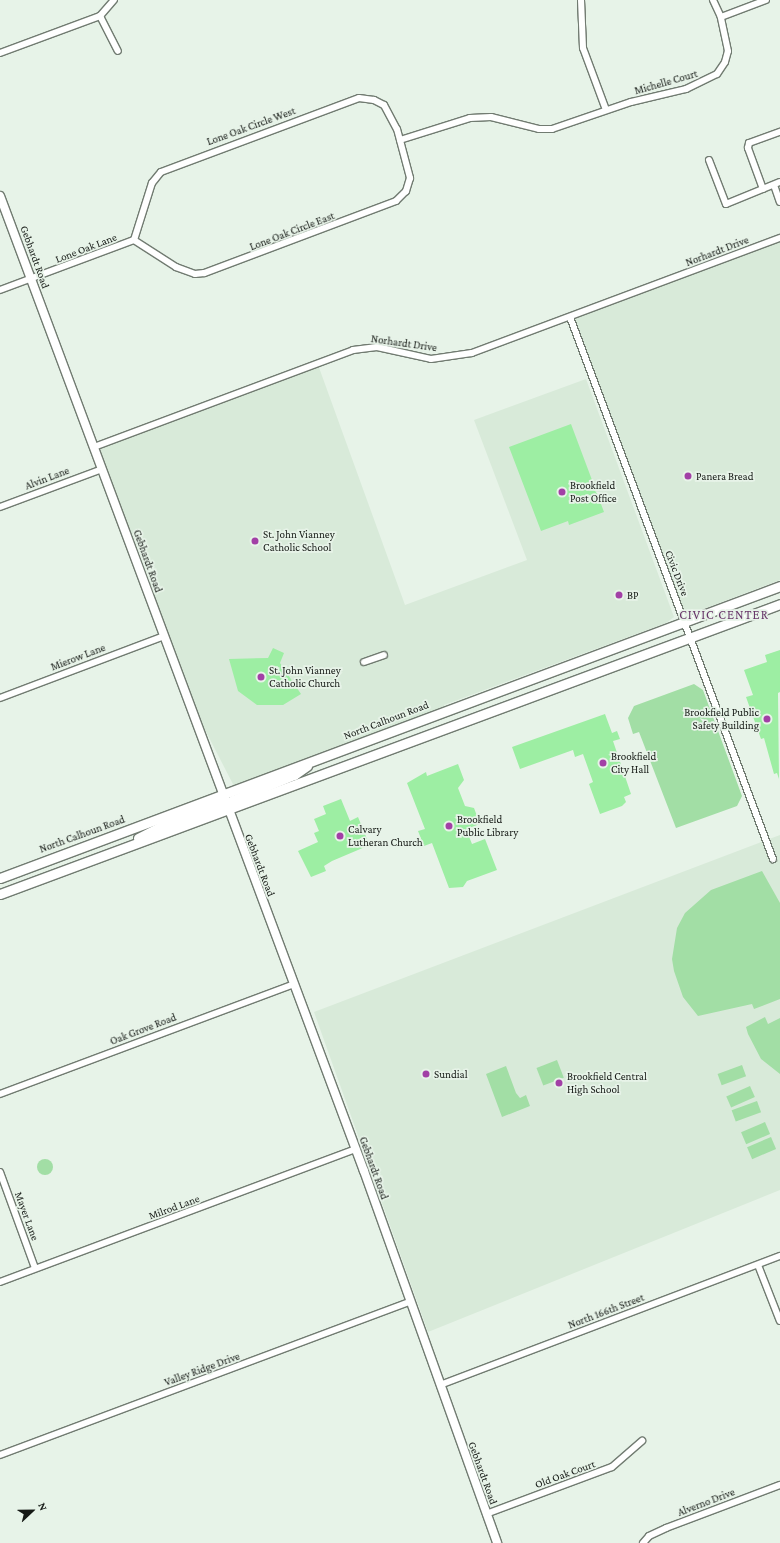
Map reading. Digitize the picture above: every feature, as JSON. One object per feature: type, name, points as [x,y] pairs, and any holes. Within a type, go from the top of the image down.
[{"type":"main road","name":"North Calhoun Road","points":[[0,878],[780,586]]},
{"type":"main road","points":[[0,894],[780,604]]},
{"type":"main road","points":[[227,810],[228,803],[233,800],[294,775],[316,759]]},
{"type":"main road","points":[[111,854],[162,826],[220,804],[222,795]]},
{"type":"street","points":[[0,53],[100,16],[114,0]]},
{"type":"street","points":[[581,0],[581,40],[606,110]]},
{"type":"street","name":"Michelle Court","points":[[400,140],[470,118],[491,117],[538,129],[552,129],[606,110],[686,89],[717,74],[728,50],[721,17],[713,0]]},
{"type":"street","points":[[721,17],[766,0]]},
{"type":"street","points":[[100,16],[118,51]]},
{"type":"street","name":"Lone Oak Circle West","points":[[134,240],[152,183],[161,172],[178,164],[359,98],[374,100],[384,105],[400,140]]},
{"type":"street","points":[[763,189],[748,148],[750,144],[780,132]]},
{"type":"street","name":"Lone Oak Circle East","points":[[134,240],[176,267],[195,274],[245,259],[396,201],[406,191],[410,178],[400,140]]},
{"type":"street","points":[[709,160],[726,204],[756,194],[763,189],[777,184],[780,202]]},
{"type":"street","name":"Gebhardt Road","points":[[0,196],[164,636],[227,810],[294,984],[355,1149],[497,1543]]},
{"type":"street","name":"Norhardt Drive","points":[[94,447],[353,350],[377,347],[431,359],[450,358],[570,317],[780,238]]},
{"type":"street","name":"Lone Oak Lane","points":[[0,290],[134,240]]},
{"type":"street","name":"Civic Drive","points":[[570,317],[773,859]]},
{"type":"street","name":"Alvin Lane","points":[[0,507],[102,469]]},
{"type":"street","name":"Mierow Lane","points":[[0,698],[164,636]]},
{"type":"street","points":[[364,662],[384,655]]},
{"type":"street","name":"Oak Grove Road","points":[[0,1094],[294,984]]},
{"type":"street","name":"Milrod Lane","points":[[0,1282],[355,1149]]},
{"type":"street","name":"Mayer Lane","points":[[0,1172],[35,1268]]},
{"type":"street","name":"North 166th Street","points":[[440,1385],[780,1256]]},
{"type":"street","points":[[758,1265],[780,1321]]},
{"type":"street","name":"Valley Ridge Drive","points":[[0,1455],[410,1302]]},
{"type":"street","name":"Old Oak Court","points":[[486,1514],[612,1467],[642,1441]]},
{"type":"street","name":"Alverno Drive","points":[[643,1543],[666,1528],[780,1485]]},
{"type":"shaded area","points":[[780,238],[780,580],[698,611],[682,612],[570,317]]},
{"type":"shaded area","name":"St. John Vianney Catholic School","points":[[317,362],[405,605],[527,560],[474,420],[586,379],[674,617],[666,623],[444,705],[445,711],[236,790],[183,687],[94,447]]},
{"type":"shaded area","name":"Brookfield Central High School","points":[[780,835],[780,1190],[428,1332],[314,1012]]},
{"type":"green space","points":[[694,684],[703,690],[742,796],[737,806],[676,828],[639,732],[633,734],[628,718],[634,706]]},
{"type":"green space","points":[[762,871],[780,903],[780,999],[754,1009],[752,1004],[698,1016],[683,997],[674,971],[672,959],[677,928],[685,913],[711,890]]},
{"type":"green space","points":[[765,1017],[768,1024],[780,1018],[780,1074],[761,1059],[746,1027]]},
{"type":"green space","points":[[557,1060],[564,1078],[543,1086],[536,1068]]},
{"type":"green space","points":[[742,1065],[746,1076],[722,1085],[718,1074]]},
{"type":"green space","points":[[506,1066],[516,1093],[520,1098],[526,1095],[530,1106],[502,1117],[486,1074]]},
{"type":"green space","points":[[750,1086],[755,1097],[731,1108],[726,1097]]},
{"type":"green space","points":[[757,1101],[761,1112],[736,1122],[732,1110]]},
{"type":"green space","points":[[765,1122],[770,1134],[746,1144],[741,1132]]},
{"type":"green space","points":[[771,1137],[776,1149],[752,1159],[747,1147]]},
{"type":"green space","points":[[42,1159],[48,1159],[53,1164],[51,1173],[48,1175],[42,1175],[37,1170],[37,1164]]},
{"type":"building","name":"Brookfield Post Office","points":[[571,424],[604,512],[569,525],[568,521],[541,531],[509,447]]},
{"type":"building","name":"St. John Vianney Catholic Church","points":[[273,648],[284,653],[280,663],[301,694],[283,705],[257,705],[238,691],[229,659],[268,658]]},
{"type":"building","name":"Brookfield Public Safety Building","points":[[780,650],[780,692],[778,693],[779,779],[777,773],[774,774],[764,738],[761,739],[746,697],[753,695],[744,670],[767,662],[765,655]]},
{"type":"building","name":"Brookfield City Hall","points":[[605,714],[612,733],[617,731],[620,739],[613,741],[631,794],[624,797],[626,802],[622,806],[600,814],[589,784],[593,782],[583,754],[575,757],[573,750],[520,769],[512,747]]},
{"type":"building","name":"Brookfield Public Library","points":[[458,764],[464,780],[458,788],[465,806],[474,808],[480,824],[466,829],[472,844],[485,839],[497,870],[467,881],[463,887],[449,888],[432,843],[424,846],[418,831],[425,829],[407,783],[426,772],[427,776]]},
{"type":"building","name":"Calvary Lutheran Church","points":[[341,799],[350,821],[358,817],[367,839],[363,841],[365,847],[332,861],[324,866],[326,871],[311,877],[298,851],[318,842],[314,833],[319,831],[314,819],[326,814],[323,806]]},
{"type":"place","name":"Panera Bread","points":[[688,476]]},
{"type":"place","name":"Brookfield Post Office","points":[[562,492]]},
{"type":"place","name":"St. John Vianney Catholic School","points":[[255,541]]},
{"type":"place","name":"BP","points":[[619,595]]},
{"type":"place","name":"St. John Vianney Catholic Church","points":[[261,677]]},
{"type":"place","name":"Brookfield Public Safety Building","points":[[767,719]]},
{"type":"place","name":"Brookfield City Hall","points":[[603,763]]},
{"type":"place","name":"Brookfield Public Library","points":[[449,826]]},
{"type":"place","name":"Calvary Lutheran Church","points":[[340,836]]},
{"type":"place","name":"Sundial","points":[[426,1074]]},
{"type":"place","name":"Brookfield Central High School","points":[[559,1083]]},
{"type":"district","name":"CIVIC CENTER","points":[[724,615]]}]
